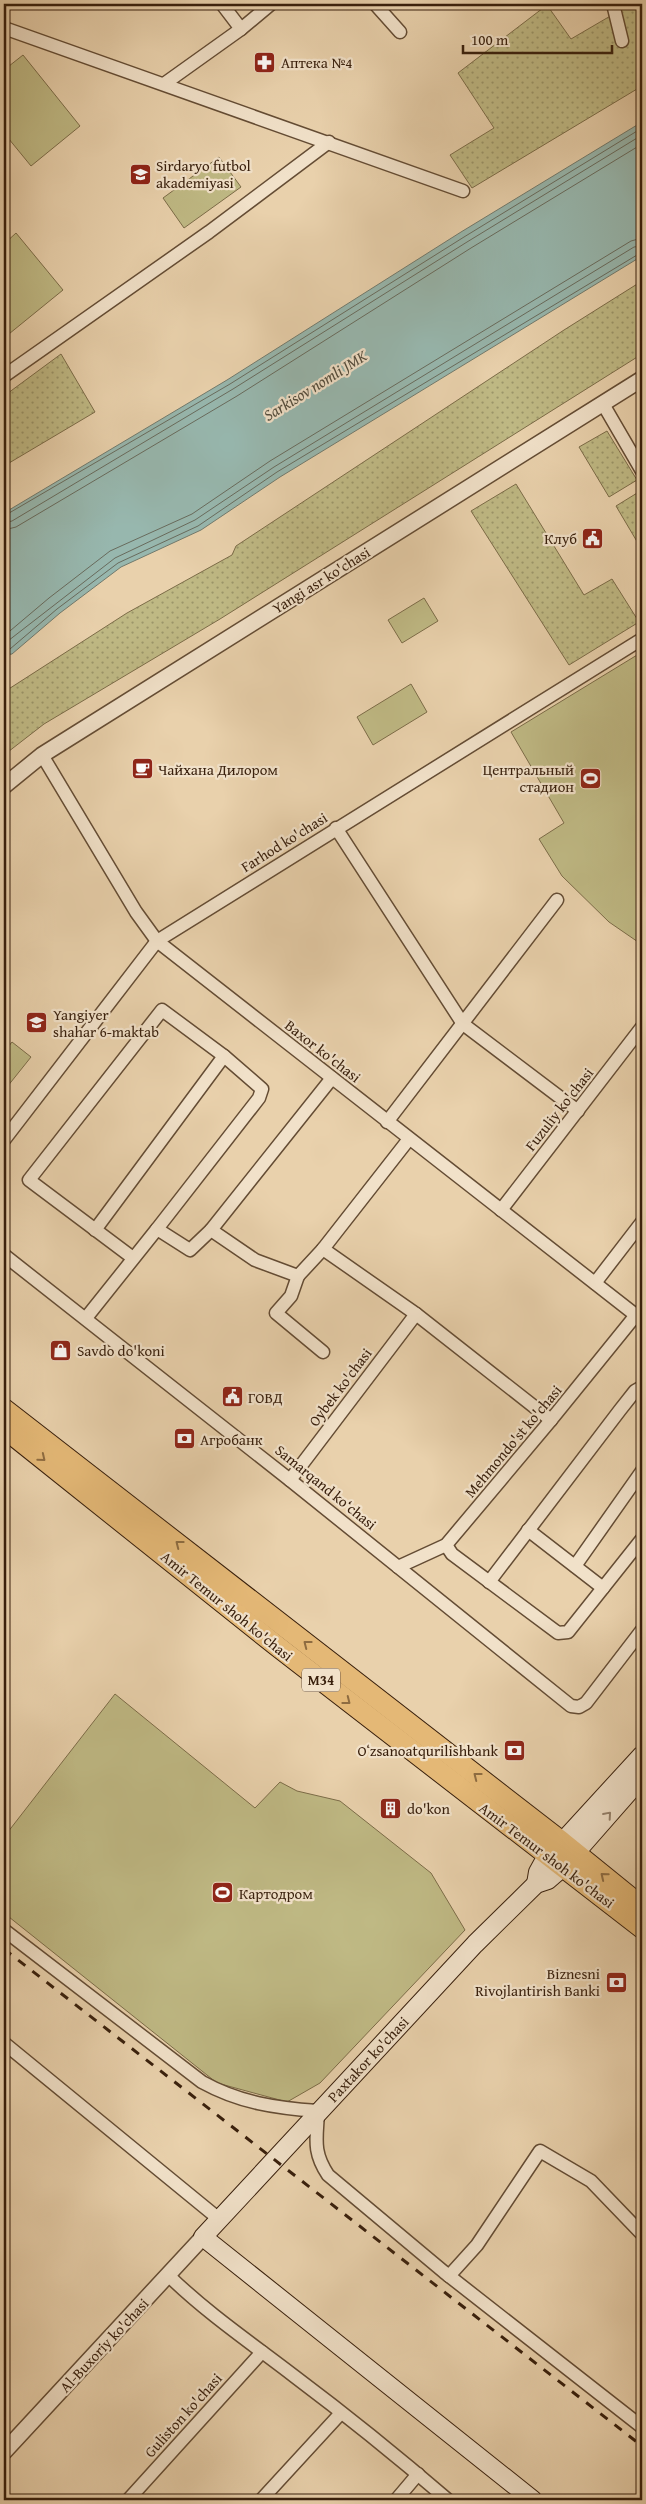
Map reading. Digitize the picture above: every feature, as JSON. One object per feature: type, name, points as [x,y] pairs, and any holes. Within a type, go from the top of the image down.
[{"type":"highway","name":"Amir Temur shoh ko'chasi","points":[[4,1409],[289,1630],[562,1855],[642,1928]]},
{"type":"highway","name":"Amir Temur shoh ko'chasi","points":[[4,1428],[277,1646],[562,1855],[642,1907]]},
{"type":"highway","points":[[277,1646],[289,1630]]},
{"type":"main road","name":"Paxtakor ko'chasi","points":[[562,1855],[642,1755]]},
{"type":"main road","name":"Paxtakor ko'chasi","points":[[203,2237],[475,1944],[536,1884],[538,1872],[562,1855],[642,1777]]},
{"type":"main road","points":[[203,2237],[533,2500]]},
{"type":"street","points":[[222,4],[241,29]]},
{"type":"street","points":[[164,84],[241,29],[271,4]]},
{"type":"street","points":[[375,4],[400,32]]},
{"type":"street","points":[[613,4],[622,41]]},
{"type":"street","points":[[4,28],[329,142],[462,191]]},
{"type":"street","points":[[4,376],[209,232],[329,142]]},
{"type":"street","name":"Yangi asr ko'chasi","points":[[4,786],[42,755],[642,379]]},
{"type":"street","points":[[602,404],[642,471]]},
{"type":"street","name":"Farhod ko'chasi","points":[[4,1140],[157,941],[642,639]]},
{"type":"street","name":"Baxor ko'chasi","points":[[42,755],[136,912],[157,941],[639,1318]]},
{"type":"street","points":[[336,828],[463,1024],[578,1111]]},
{"type":"street","points":[[387,1122],[557,900]]},
{"type":"street","points":[[86,1318],[259,1098],[262,1089],[224,1056],[162,1010],[29,1180],[133,1258]]},
{"type":"street","name":"Fuzuliy ko'chasi","points":[[501,1210],[642,1027]]},
{"type":"street","points":[[95,1230],[224,1056]]},
{"type":"street","points":[[156,1229],[190,1250],[211,1230],[332,1078]]},
{"type":"street","points":[[323,1352],[276,1313],[291,1296],[298,1276],[323,1249],[409,1139]]},
{"type":"street","points":[[595,1283],[642,1222]]},
{"type":"street","points":[[211,1230],[255,1260],[298,1276]]},
{"type":"street","points":[[323,1249],[416,1314],[552,1420]]},
{"type":"street","name":"Samarqand ko‘chasi","points":[[4,1255],[290,1480],[571,1706],[579,1707],[586,1703],[642,1630]]},
{"type":"street","name":"Oybek ko'chasi","points":[[290,1480],[416,1314]]},
{"type":"street","name":"Mehmondo'st ko'chasi","points":[[398,1567],[446,1545],[639,1318]]},
{"type":"street","points":[[489,1582],[620,1410],[635,1391],[642,1387]]},
{"type":"street","points":[[576,1566],[642,1471]]},
{"type":"street","points":[[528,1530],[604,1588]]},
{"type":"street","points":[[446,1545],[452,1554],[558,1634],[563,1634],[568,1632],[642,1539]]},
{"type":"street","points":[[4,1930],[202,2082],[222,2093],[265,2106],[318,2111],[316,2146],[318,2160],[328,2174],[449,2276],[642,2427]]},
{"type":"street","points":[[4,2043],[219,2219]]},
{"type":"street","points":[[449,2276],[477,2245],[540,2151],[591,2182],[642,2234]]},
{"type":"street","name":"Al-Buxoriy ko'chasi","points":[[4,2452],[169,2276],[203,2237]]},
{"type":"street","points":[[169,2276],[194,2300],[341,2413],[448,2500]]},
{"type":"street","name":"Guliston ko'chasi","points":[[128,2500],[262,2352]]},
{"type":"street","points":[[261,2500],[341,2413]]},
{"type":"street","points":[[396,2500],[418,2474]]},
{"type":"shaded area","points":[[624,4],[642,4],[642,86],[472,188],[450,155],[494,128],[458,73],[547,5],[571,39],[624,8]]},
{"type":"shaded area","points":[[23,55],[80,126],[31,166],[4,133],[4,70]]},
{"type":"shaded area","points":[[219,157],[241,187],[184,228],[163,198]]},
{"type":"shaded area","points":[[16,233],[63,290],[4,338],[4,244]]},
{"type":"shaded area","points":[[642,281],[642,354],[220,619],[44,724],[4,755],[4,692],[127,613],[232,555],[236,546],[564,330]]},
{"type":"shaded area","points":[[61,354],[95,412],[4,466],[4,396]]},
{"type":"shaded area","points":[[607,431],[637,480],[609,497],[579,447]]},
{"type":"shaded area","points":[[516,484],[584,595],[612,579],[639,622],[569,665],[471,511]]},
{"type":"shaded area","points":[[642,490],[642,550],[616,506]]},
{"type":"shaded area","points":[[424,598],[438,621],[402,643],[388,620]]},
{"type":"shaded area","name":"Центральный стадион","points":[[642,652],[641,944],[609,922],[562,876],[539,839],[564,823],[511,732]]},
{"type":"shaded area","points":[[411,684],[427,712],[373,745],[357,717]]},
{"type":"shaded area","points":[[12,1042],[31,1057],[7,1087],[4,1085],[4,1052]]},
{"type":"shaded area","name":"Картодром","points":[[115,1694],[255,1808],[280,1782],[297,1791],[340,1801],[431,1873],[465,1930],[320,2083],[287,2102],[217,2083],[4,1913],[4,1837]]},
{"type":"water","name":"Sarkisov nomli JMK","points":[[642,122],[642,256],[280,477],[201,530],[121,567],[60,613],[12,654],[4,655],[4,513],[227,380],[461,232]]},
{"type":"railway","points":[[4,1949],[642,2446]]},
{"type":"place","name":"Аптека №4","points":[[265,62]]},
{"type":"place","name":"Sirdaryo futbol akademiyasi","points":[[140,174]]},
{"type":"place","name":"Клуб","points":[[593,538]]},
{"type":"place","name":"Чайхана Дилором","points":[[142,769]]},
{"type":"place","name":"Центральный стадион","points":[[590,778]]},
{"type":"place","name":"Yangiyer shahar 6-maktab","points":[[37,1023]]},
{"type":"place","name":"Savdo do'koni","points":[[61,1350]]},
{"type":"place","name":"ГОВД","points":[[232,1397]]},
{"type":"place","name":"Агробанк","points":[[184,1439]]},
{"type":"place","name":"Oʻzsanoatqurilishbank","points":[[514,1750]]},
{"type":"place","name":"do'kon","points":[[391,1808]]},
{"type":"place","name":"Картодром","points":[[223,1893]]},
{"type":"place","name":"Biznesni Rivojlantirish Banki","points":[[616,1982]]}]
